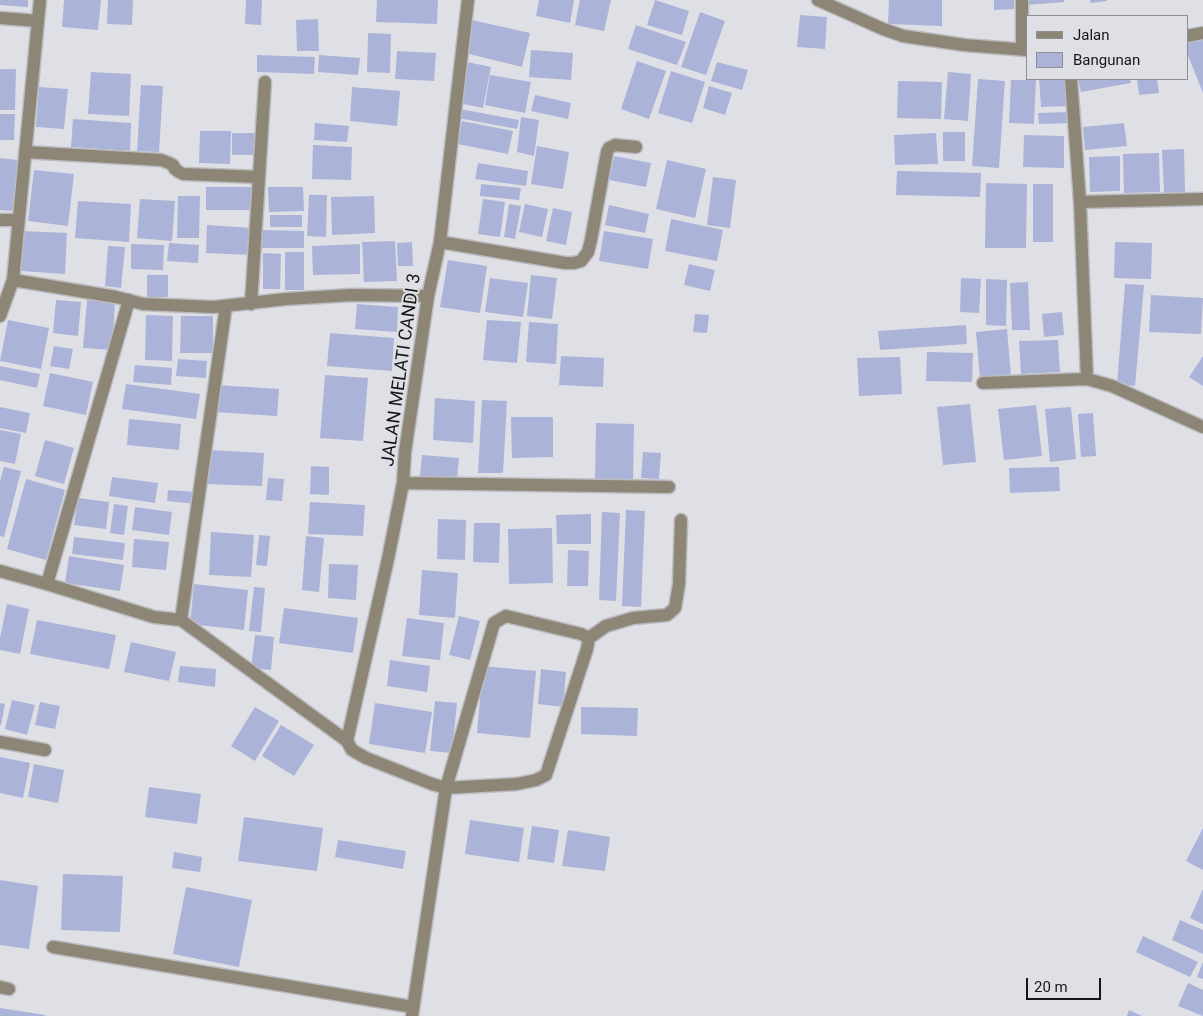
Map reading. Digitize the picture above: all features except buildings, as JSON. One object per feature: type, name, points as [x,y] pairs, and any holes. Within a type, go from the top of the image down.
[{"type":"street","points":[[0,316],[13,280],[40,0]]},
{"type":"street","name":"JALAN MELATI CANDI 3","points":[[347,741],[403,483],[405,452],[428,296],[440,242],[468,0]]},
{"type":"street","points":[[818,0],[902,36],[964,45],[1024,49],[1022,0]]},
{"type":"street","points":[[0,18],[38,21]]},
{"type":"street","points":[[1188,36],[1203,33]]},
{"type":"street","points":[[1071,80],[1080,202],[1087,379]]},
{"type":"street","points":[[252,304],[265,82]]},
{"type":"street","points":[[440,242],[565,264],[581,261],[588,252],[591,240],[607,152],[609,148],[615,145],[636,147]]},
{"type":"street","points":[[26,152],[161,160],[173,165],[178,172],[183,174],[259,177]]},
{"type":"street","points":[[1080,202],[1203,199]]},
{"type":"street","points":[[0,220],[18,220]]},
{"type":"street","points":[[13,280],[106,295],[143,304],[214,307],[352,295],[428,296]]},
{"type":"street","points":[[47,584],[129,300]]},
{"type":"street","points":[[181,620],[226,306]]},
{"type":"street","points":[[983,383],[1087,379],[1112,386],[1203,427]]},
{"type":"street","points":[[403,483],[669,487]]},
{"type":"street","points":[[0,571],[154,617],[181,620],[347,741],[352,750],[366,758],[446,788],[517,784],[536,780],[546,775],[589,638],[606,626],[633,618],[667,615],[675,608],[679,584],[681,520]]},
{"type":"street","points":[[52,947],[412,1012],[446,788],[494,623],[506,616],[581,634],[589,638]]},
{"type":"street","points":[[0,742],[45,750]]}]
